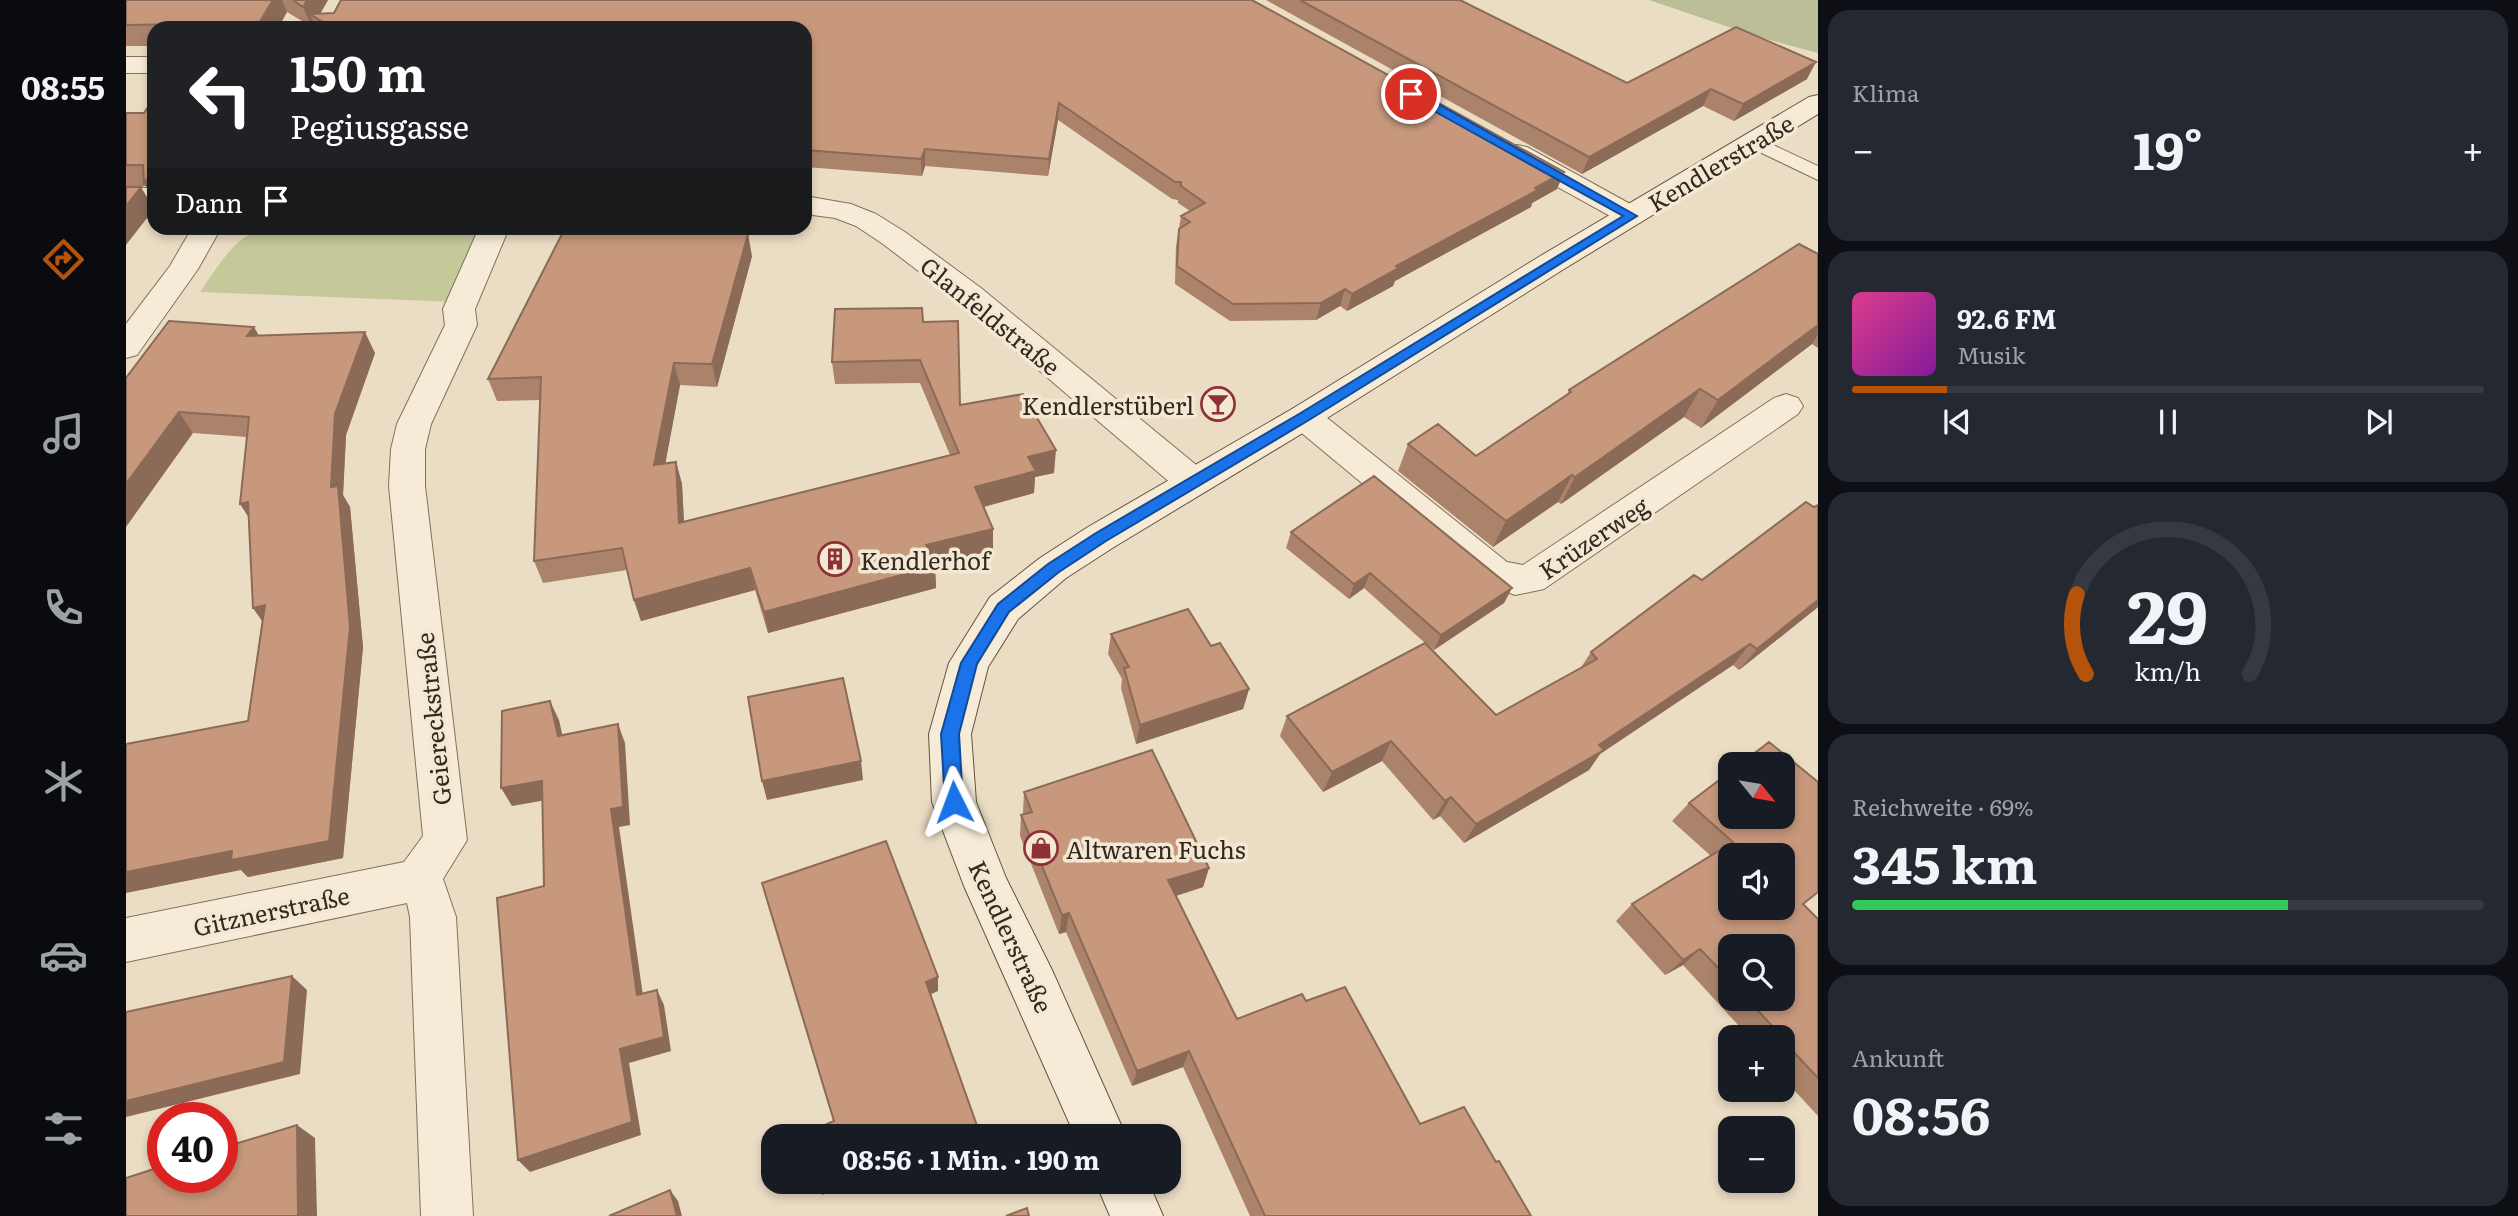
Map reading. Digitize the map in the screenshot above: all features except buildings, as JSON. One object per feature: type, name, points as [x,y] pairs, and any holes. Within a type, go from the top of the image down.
[{"type":"street","points":[[126,65],[147,65]]},
{"type":"street","name":"Kendlerstraße","points":[[1096,1124],[1035,986],[986,886],[954,802],[950,734],[969,663],[1004,608],[1063,562],[1818,103]]},
{"type":"street","points":[[1492,139],[1631,216]]},
{"type":"street","points":[[126,197],[147,197]]},
{"type":"street","name":"Glanfeldstraße","points":[[812,206],[841,210],[866,220],[894,238],[970,295],[1193,482]]},
{"type":"street","points":[[126,347],[183,269],[202,235]]},
{"type":"street","name":"Geiereckstraße","points":[[417,880],[445,840],[407,486],[408,449],[431,384],[461,326],[459,309],[491,235]]},
{"type":"street","name":"Krüzerweg","points":[[1304,417],[1494,572],[1515,580],[1531,579],[1786,406]]},
{"type":"street","points":[[417,880],[428,893],[433,917],[447,1216]]},
{"type":"street","name":"Gitznerstraße","points":[[126,940],[417,880]]},
{"type":"street","points":[[1127,1194],[1137,1216]]},
{"type":"lane","points":[[1754,142],[1818,174]]},
{"type":"green space","points":[[1649,0],[1818,0],[1818,53],[1755,36]]},
{"type":"green space","points":[[248,235],[484,235],[456,302],[200,292],[220,263]]},
{"type":"place","name":"Kendlerstüberl","points":[[1218,404]]},
{"type":"place","name":"Kendlerhof","points":[[835,559]]},
{"type":"place","name":"Altwaren Fuchs","points":[[1041,848]]},
{"type":"route","points":[[954,802],[950,734],[969,663],[1004,608],[1053,568],[1101,537],[1304,417],[1631,216],[1411,94]]}]
